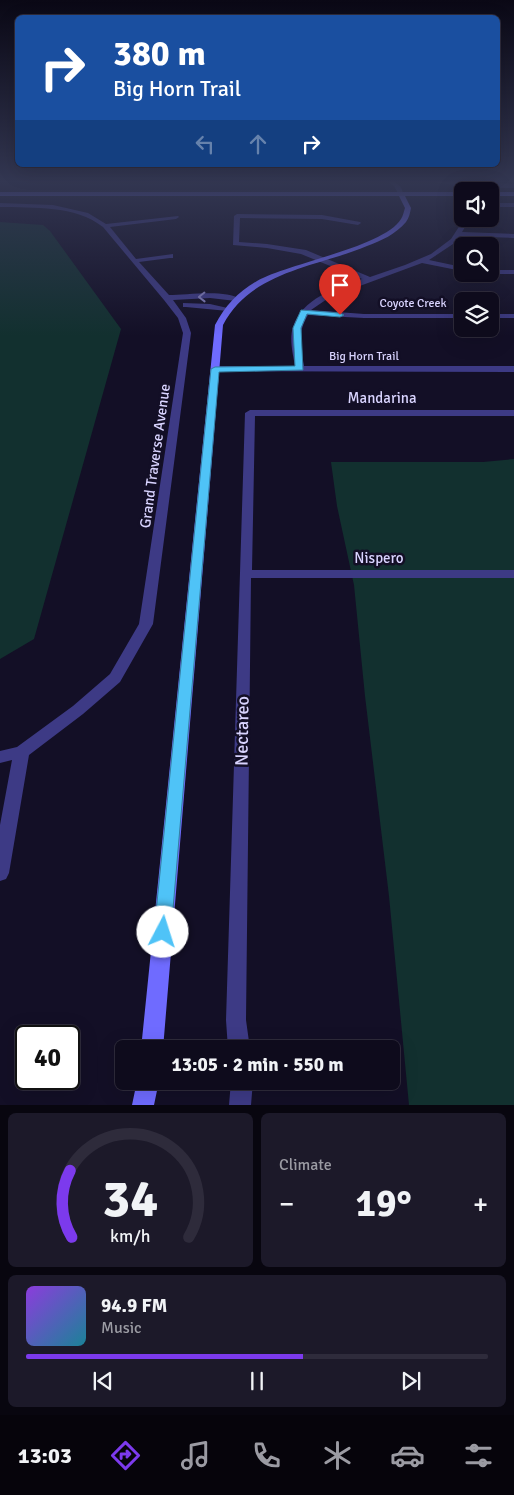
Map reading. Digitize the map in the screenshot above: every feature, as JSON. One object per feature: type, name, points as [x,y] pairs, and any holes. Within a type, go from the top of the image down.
[{"type":"main road","points":[[153,1040],[219,325],[232,304],[276,274],[316,260],[360,248],[390,233]]},
{"type":"main road","points":[[143,1105],[146,1090]]},
{"type":"street","name":"Grand Traverse Avenue","points":[[0,757],[22,752],[78,710],[115,678],[146,624],[187,334],[182,318],[170,302],[110,233]]},
{"type":"street","points":[[236,233],[235,244],[267,246],[287,250],[369,279]]},
{"type":"street","points":[[300,369],[297,328],[304,312],[315,302],[334,292],[435,255],[460,234],[514,236]]},
{"type":"street","points":[[134,261],[170,256]]},
{"type":"street","points":[[316,260],[357,283]]},
{"type":"street","points":[[421,261],[454,267]]},
{"type":"street","points":[[499,272],[514,272]]},
{"type":"street","points":[[170,302],[210,296],[232,304]]},
{"type":"street","points":[[170,302],[210,306],[232,304]]},
{"type":"street","name":"Coyote Creek","points":[[304,312],[364,316],[454,316]]},
{"type":"street","points":[[499,316],[514,316]]},
{"type":"street","name":"Big Horn Trail","points":[[215,369],[514,369]]},
{"type":"street","name":"Mandarina","points":[[250,413],[514,413]]},
{"type":"street","name":"Nectareo","points":[[238,1040],[236,1020],[250,413]]},
{"type":"street","name":"Nispero","points":[[245,574],[514,574]]},
{"type":"street","points":[[0,873],[22,752]]},
{"type":"street","points":[[240,1105],[241,1090]]},
{"type":"green space","points":[[0,233],[51,233],[121,329],[34,639],[0,659]]},
{"type":"green space","points":[[514,459],[514,1105],[409,1105],[389,896],[354,585],[337,506],[331,462],[483,462]]},
{"type":"route","points":[[163,932],[215,369],[300,369],[296,338],[297,328],[304,312],[340,315]]}]
